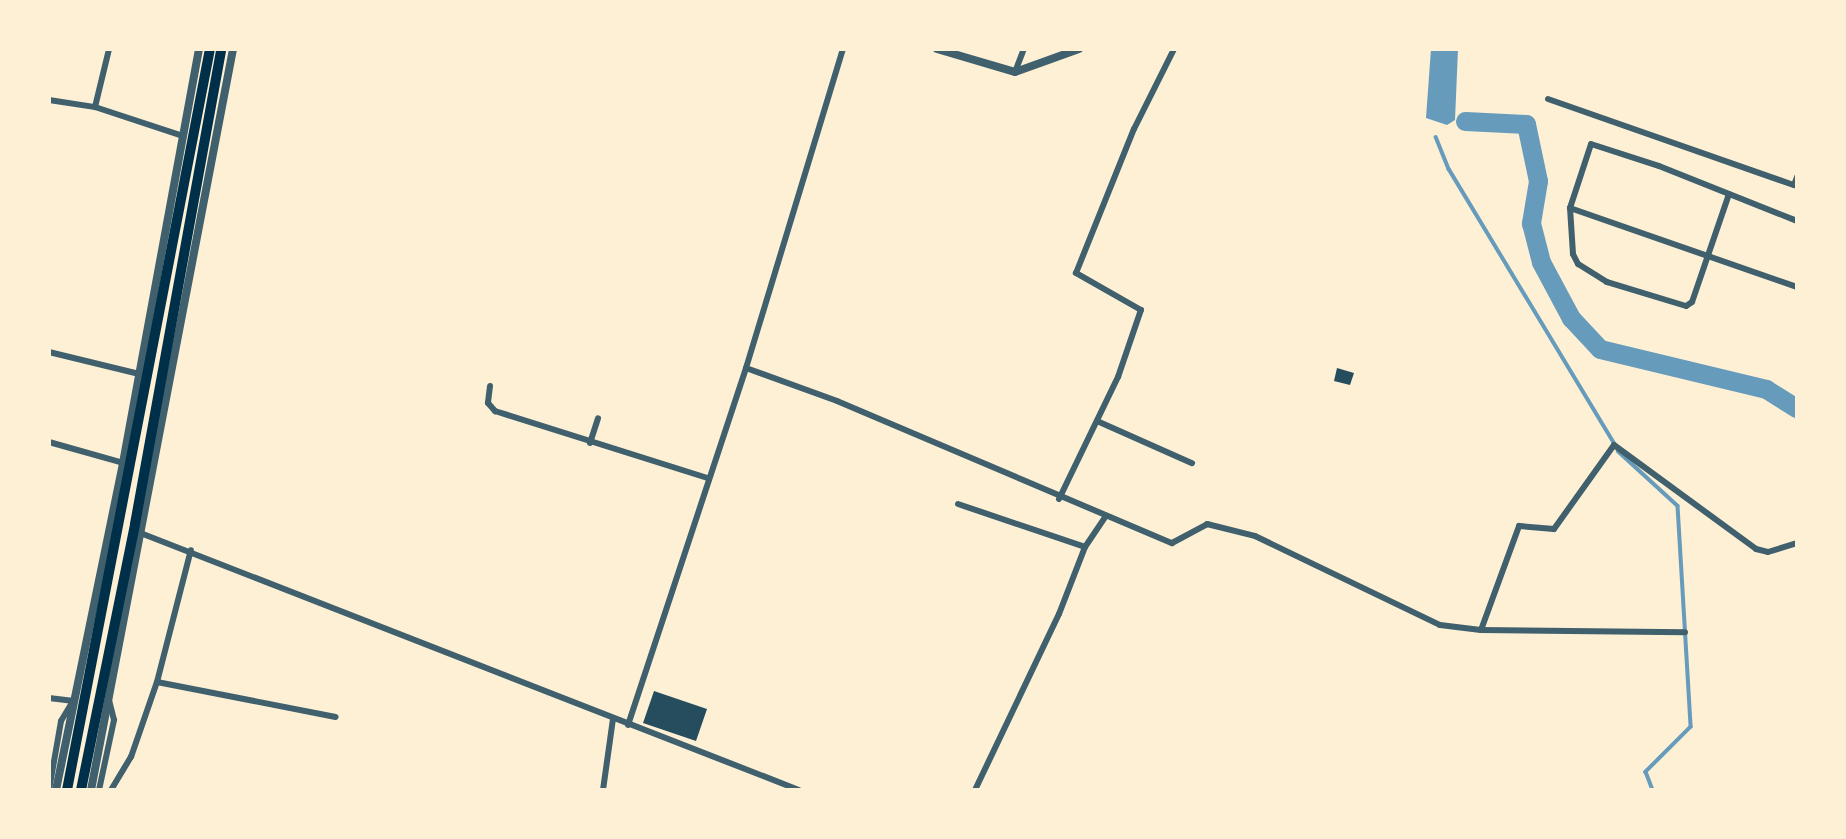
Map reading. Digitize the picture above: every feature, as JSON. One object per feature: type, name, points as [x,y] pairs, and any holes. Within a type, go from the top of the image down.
[{"type":"highway","points":[[81,790],[101,717],[210,49]]},
{"type":"highway","points":[[67,790],[78,717],[172,225],[186,207],[221,49]]},
{"type":"street","points":[[95,107],[108,49]]},
{"type":"street","points":[[172,225],[183,136],[199,49]]},
{"type":"street","points":[[91,790],[101,717],[108,700],[143,534],[233,49]]},
{"type":"street","points":[[628,725],[707,478],[746,368],[843,49]]},
{"type":"street","points":[[937,49],[1015,72],[1079,49]]},
{"type":"street","points":[[1015,72],[1024,49]]},
{"type":"street","points":[[1059,499],[1097,421],[1141,310],[1076,273],[1135,129],[1174,49]]},
{"type":"street","points":[[1548,99],[1794,185],[1797,177]]},
{"type":"street","points":[[49,100],[95,107],[183,136]]},
{"type":"street","points":[[1730,194],[1692,302],[1686,306],[1607,282],[1578,264],[1573,254],[1570,208],[1586,150],[1596,144],[1730,194],[1797,220]]},
{"type":"street","points":[[1570,208],[1797,287]]},
{"type":"street","points":[[49,790],[61,721],[75,698],[139,374],[159,292]]},
{"type":"street","points":[[49,352],[139,374]]},
{"type":"street","points":[[746,368],[836,401],[1059,499],[1176,543],[1195,527],[1223,526],[1294,553],[1440,625],[1481,630],[1685,632]]},
{"type":"street","points":[[490,386],[488,403],[495,411],[707,478]]},
{"type":"street","points":[[590,443],[598,418]]},
{"type":"street","points":[[1097,421],[1192,463]]},
{"type":"street","points":[[49,442],[123,463]]},
{"type":"street","points":[[1481,630],[1519,526],[1554,529],[1616,445],[1756,549],[1768,552],[1797,544]]},
{"type":"street","points":[[958,504],[1085,547]]},
{"type":"street","points":[[975,790],[1059,614],[1085,547],[1105,517]]},
{"type":"street","points":[[143,534],[191,550],[628,725],[799,790]]},
{"type":"street","points":[[111,790],[131,757],[157,682],[191,550]]},
{"type":"street","points":[[157,682],[336,717]]},
{"type":"street","points":[[49,698],[75,698]]},
{"type":"street","points":[[56,790],[78,717],[75,698]]},
{"type":"street","points":[[99,790],[114,720],[108,700]]},
{"type":"street","points":[[603,790],[613,719]]},
{"type":"water","points":[[1431,49],[1458,49],[1455,120],[1447,125],[1426,118]]},
{"type":"building","points":[[1337,368],[1354,373],[1350,385],[1334,381]]},
{"type":"building","points":[[654,691],[707,709],[696,741],[643,723]]},
{"type":"waterway","points":[[1465,121],[1526,124],[1538,181],[1531,223],[1541,262],[1571,318],[1600,349],[1766,389],[1797,408]]},
{"type":"waterway","points":[[1436,137],[1449,169],[1615,444]]},
{"type":"waterway","points":[[1618,451],[1678,506],[1691,727],[1646,772],[1653,790]]}]
